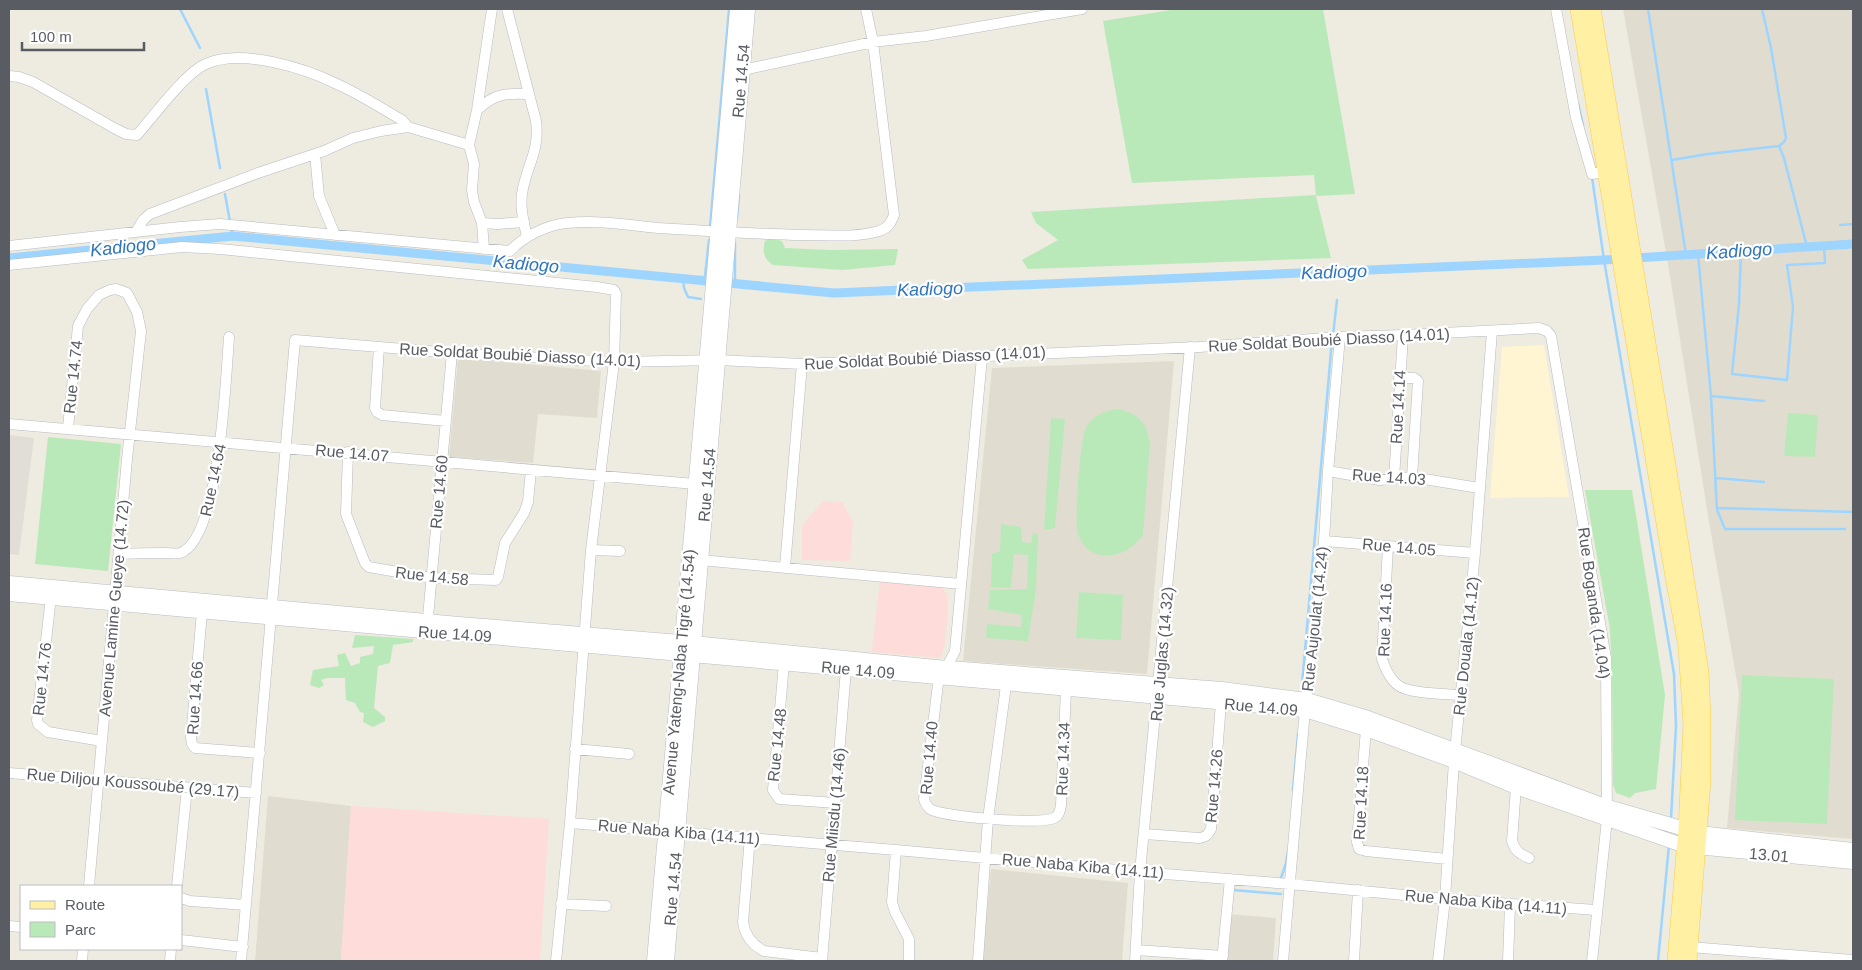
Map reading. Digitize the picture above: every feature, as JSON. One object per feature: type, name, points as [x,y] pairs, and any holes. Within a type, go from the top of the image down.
[{"type":"main road","points":[[1578,9],[1612,171]]},
{"type":"main road","points":[[1592,9],[1612,171],[1686,646],[1691,726],[1690,954]]},
{"type":"main road","points":[[1675,961],[1692,839]]},
{"type":"street","points":[[484,250],[482,224],[472,190],[474,164],[470,145],[492,9]]},
{"type":"street","points":[[508,9],[536,121],[538,136],[537,146],[522,196],[522,211],[528,237]]},
{"type":"street","name":"Rue 14.54","points":[[736,9],[737,69]]},
{"type":"street","name":"Rue 14.54","points":[[667,961],[671,831],[687,648],[700,560],[712,361],[737,69],[748,9]]},
{"type":"street","points":[[9,246],[220,224],[510,251],[528,237],[545,228],[566,223],[601,222],[723,232],[838,236],[881,231],[890,225],[894,215],[873,42],[866,9]]},
{"type":"street","points":[[737,69],[873,42],[926,36],[1082,9]]},
{"type":"street","points":[[1556,9],[1576,118],[1592,174],[1612,171]]},
{"type":"street","points":[[9,76],[33,82],[126,134],[137,134],[193,72],[206,64],[219,60],[242,57],[255,58],[288,66],[337,84],[402,120],[408,127]]},
{"type":"street","points":[[477,110],[488,99],[511,93],[528,94]]},
{"type":"street","points":[[136,232],[143,220],[150,214],[258,173],[315,154],[353,138],[408,127],[470,145]]},
{"type":"street","points":[[315,154],[319,196],[335,235]]},
{"type":"street","points":[[482,224],[524,222]]},
{"type":"street","points":[[9,265],[182,247],[391,265],[614,290],[616,294],[614,362],[598,475],[583,639],[570,823],[556,961]]},
{"type":"street","name":"Rue 14.74","points":[[68,428],[78,326],[87,309],[99,295],[116,289],[127,293],[134,302],[140,331]]},
{"type":"street","name":"Rue Soldat Boubié Diasso (14.01)","points":[[287,447],[295,340],[452,353],[614,362],[712,361],[802,364],[1190,347],[1340,337],[1540,328],[1547,331],[1551,336]]},
{"type":"street","name":"Avenue Lamine Gueye (14.72)","points":[[89,885],[140,331]]},
{"type":"street","name":"Rue Douala (14.12)","points":[[1438,961],[1445,899],[1454,756],[1474,553],[1492,331]]},
{"type":"street","name":"Rue 14.14","points":[[1394,479],[1403,335]]},
{"type":"street","name":"Rue Boganda (14.04)","points":[[1551,336],[1606,658],[1607,813],[1592,961]]},
{"type":"street","name":"Rue 14.64","points":[[119,554],[180,553],[189,547],[200,532],[206,517],[222,442],[229,337]]},
{"type":"street","name":"Rue Aujoulat (14.24)","points":[[1283,961],[1306,705],[1324,541],[1340,337]]},
{"type":"street","points":[[379,347],[375,408],[377,412],[382,415],[446,421]]},
{"type":"street","name":"Rue Juglas (14.32)","points":[[1135,956],[1140,872],[1190,347]]},
{"type":"street","name":"Rue 14.60","points":[[428,627],[452,353]]},
{"type":"street","points":[[943,673],[955,651],[982,357]]},
{"type":"street","name":"Avenue Yateng-Naba Tigré (14.54)","points":[[687,648],[695,484],[712,361]]},
{"type":"street","points":[[785,567],[802,364]]},
{"type":"street","points":[[1400,378],[1414,378],[1418,381],[1412,477]]},
{"type":"street","name":"Rue 14.07","points":[[9,424],[348,452],[695,484]]},
{"type":"street","points":[[241,961],[287,447]]},
{"type":"street","name":"Rue 14.58","points":[[348,452],[346,514],[365,563],[374,569],[432,578],[496,580],[505,543],[524,513],[528,502],[531,470]]},
{"type":"street","name":"Rue 14.03","points":[[1328,471],[1370,479],[1412,477],[1479,488]]},
{"type":"street","name":"Rue 14.05","points":[[1324,541],[1474,553]]},
{"type":"street","name":"Rue 14.16","points":[[1388,546],[1382,659],[1385,669],[1393,680],[1404,689],[1461,695]]},
{"type":"street","points":[[591,550],[620,551]]},
{"type":"street","points":[[700,560],[961,584]]},
{"type":"street","name":"Rue 14.09","points":[[9,583],[202,612],[271,612]]},
{"type":"street","name":"Rue 14.09","points":[[9,594],[114,598],[428,627],[687,648],[943,673],[1158,691],[1221,703],[1306,705],[1366,729],[1454,756],[1607,813]]},
{"type":"street","name":"Rue 14.76","points":[[51,597],[38,724],[48,732],[102,741]]},
{"type":"street","name":"Rue 14.66","points":[[202,612],[192,744],[195,748],[260,753]]},
{"type":"street","name":"Rue 14.09","points":[[687,648],[784,663],[846,669],[943,673]]},
{"type":"street","name":"Rue 14.48","points":[[784,663],[773,790],[779,799],[836,803]]},
{"type":"street","name":"Rue Miisdu (14.46)","points":[[822,960],[846,669]]},
{"type":"street","name":"Rue 14.40","points":[[943,673],[936,691],[924,799],[926,805],[935,811],[988,819]]},
{"type":"street","points":[[978,961],[988,819],[1007,678]]},
{"type":"street","name":"Rue 14.09","points":[[1007,678],[1066,690],[1158,691],[1222,689],[1368,718],[1454,756],[1516,787],[1692,839]]},
{"type":"street","name":"Rue 14.34","points":[[988,819],[1042,822],[1056,818],[1060,812],[1066,690]]},
{"type":"street","name":"Rue 14.26","points":[[1145,834],[1199,838],[1209,834],[1211,829],[1221,703]]},
{"type":"street","name":"Rue 14.18","points":[[1366,729],[1356,842],[1359,849],[1447,859]]},
{"type":"street","points":[[575,749],[629,754]]},
{"type":"street","name":"Rue Diljou Koussoubé (29.17)","points":[[9,773],[256,793]]},
{"type":"street","points":[[1516,787],[1512,841],[1514,849],[1520,855],[1529,858]]},
{"type":"street","points":[[176,885],[187,788]]},
{"type":"street","name":"Rue Naba Kiba (14.11)","points":[[570,823],[985,857],[1510,905],[1596,910]]},
{"type":"street","points":[[654,961],[671,831]]},
{"type":"street","points":[[750,837],[743,922],[744,930],[756,947],[764,951],[822,960]]},
{"type":"street","name":"13.01","points":[[1692,839],[1853,850]]},
{"type":"street","name":"13.01","points":[[1692,839],[1853,862]]},
{"type":"street","points":[[896,850],[892,902],[909,939],[909,961]]},
{"type":"street","points":[[1135,956],[1222,959],[1230,879]]},
{"type":"street","points":[[1354,961],[1358,890]]},
{"type":"street","points":[[182,898],[190,901],[246,905]]},
{"type":"street","points":[[561,904],[606,906]]},
{"type":"street","points":[[1508,961],[1510,905]]},
{"type":"street","points":[[182,940],[243,947]]},
{"type":"street","points":[[1690,954],[1853,960]]},
{"type":"shaded area","points":[[1623,9],[1853,9],[1853,839],[1727,828],[1739,693],[1709,522],[1669,270]]},
{"type":"shaded area","points":[[1544,345],[1569,497],[1490,498],[1502,347]]},
{"type":"shaded area","points":[[458,358],[601,371],[597,418],[538,414],[533,463],[449,457]]},
{"type":"shaded area","points":[[1174,361],[1147,674],[963,661],[992,368]]},
{"type":"shaded area","points":[[9,435],[34,438],[19,555],[9,554]]},
{"type":"shaded area","points":[[823,501],[842,502],[853,522],[850,561],[802,560],[802,526]]},
{"type":"shaded area","points":[[880,580],[941,586],[947,595],[948,612],[945,643],[941,658],[872,652]]},
{"type":"shaded area","points":[[268,796],[351,806],[341,961],[255,961]]},
{"type":"shaded area","points":[[351,806],[549,819],[540,961],[341,961]]},
{"type":"shaded area","points":[[991,869],[1128,883],[1122,961],[982,961]]},
{"type":"shaded area","points":[[1228,914],[1276,918],[1273,961],[1224,961]]},
{"type":"green space","points":[[1177,9],[1323,9],[1355,194],[1316,196],[1331,258],[1028,269],[1022,260],[1058,240],[1036,223],[1031,212],[1316,195],[1314,175],[1132,183],[1103,21]]},
{"type":"green space","points":[[771,238],[782,241],[785,248],[831,250],[898,249],[895,265],[842,270],[773,265],[766,258],[764,252],[765,241]]},
{"type":"green space","points":[[1118,409],[1131,413],[1141,420],[1147,430],[1150,444],[1143,535],[1127,549],[1109,556],[1091,551],[1084,545],[1078,535],[1077,499],[1086,428],[1092,420],[1104,412]]},
{"type":"green space","points":[[1788,413],[1818,415],[1815,457],[1784,456]]},
{"type":"green space","points":[[1051,418],[1065,419],[1055,528],[1044,530]]},
{"type":"green space","points":[[48,437],[121,444],[108,571],[35,564]]},
{"type":"green space","points":[[1585,490],[1632,490],[1665,695],[1656,789],[1635,793],[1630,798],[1616,793],[1613,785],[1610,629]]},
{"type":"green space","points":[[1001,524],[1021,527],[1022,542],[1031,543],[1033,533],[1038,534],[1036,589],[1028,641],[986,638],[987,624],[1021,627],[1022,615],[988,609],[990,590],[1027,589],[1028,555],[1014,554],[1011,588],[991,587],[992,554],[1000,551]]},
{"type":"green space","points":[[1079,592],[1123,595],[1121,640],[1076,638]]},
{"type":"green space","points":[[355,635],[413,639],[413,642],[393,645],[390,663],[378,666],[374,708],[385,717],[385,721],[373,727],[363,722],[364,713],[360,712],[355,703],[346,700],[345,678],[321,680],[324,685],[319,688],[310,685],[313,670],[339,666],[337,655],[345,653],[351,666],[360,663],[360,657],[373,654],[374,646],[352,648]]},
{"type":"green space","points":[[1742,675],[1834,679],[1827,824],[1735,820]]},
{"type":"waterway","points":[[180,9],[200,48]]},
{"type":"waterway","points":[[710,227],[729,9]]},
{"type":"waterway","points":[[1648,9],[1686,255]]},
{"type":"waterway","points":[[1672,160],[1779,146],[1784,142],[1786,138],[1771,48],[1762,9]]},
{"type":"waterway","points":[[206,89],[220,168]]},
{"type":"waterway","points":[[1578,103],[1583,125]]},
{"type":"waterway","points":[[1779,146],[1784,158],[1807,247]]},
{"type":"waterway","points":[[1592,177],[1604,260],[1674,674],[1676,726],[1671,819]]},
{"type":"waterway","points":[[225,194],[230,222]]},
{"type":"waterway","points":[[737,218],[739,195]]},
{"type":"waterway","points":[[1840,225],[1853,224]]},
{"type":"waterway","points":[[231,227],[233,236]]},
{"type":"waterway","name":"Kadiogo","points":[[9,258],[233,236],[834,293],[1604,260],[1853,244]]},
{"type":"waterway","points":[[702,280],[705,276],[709,240]]},
{"type":"waterway","points":[[735,243],[735,279],[737,283]]},
{"type":"waterway","points":[[1741,251],[1739,304],[1732,374],[1787,380],[1793,307],[1787,265],[1825,263],[1824,245]]},
{"type":"waterway","points":[[1698,254],[1711,396],[1717,510],[1725,529],[1845,529]]},
{"type":"waterway","points":[[683,278],[684,288],[688,297],[701,299]]},
{"type":"waterway","points":[[1333,335],[1337,300]]},
{"type":"waterway","points":[[1301,696],[1332,340]]},
{"type":"waterway","points":[[1711,396],[1764,401]]},
{"type":"waterway","points":[[1716,478],[1764,482]]},
{"type":"waterway","points":[[1717,508],[1853,512]]},
{"type":"waterway","points":[[1293,790],[1298,734]]},
{"type":"waterway","points":[[1658,961],[1669,845]]},
{"type":"waterway","points":[[1281,878],[1288,851]]},
{"type":"waterway","points":[[1233,890],[1281,894]]}]
